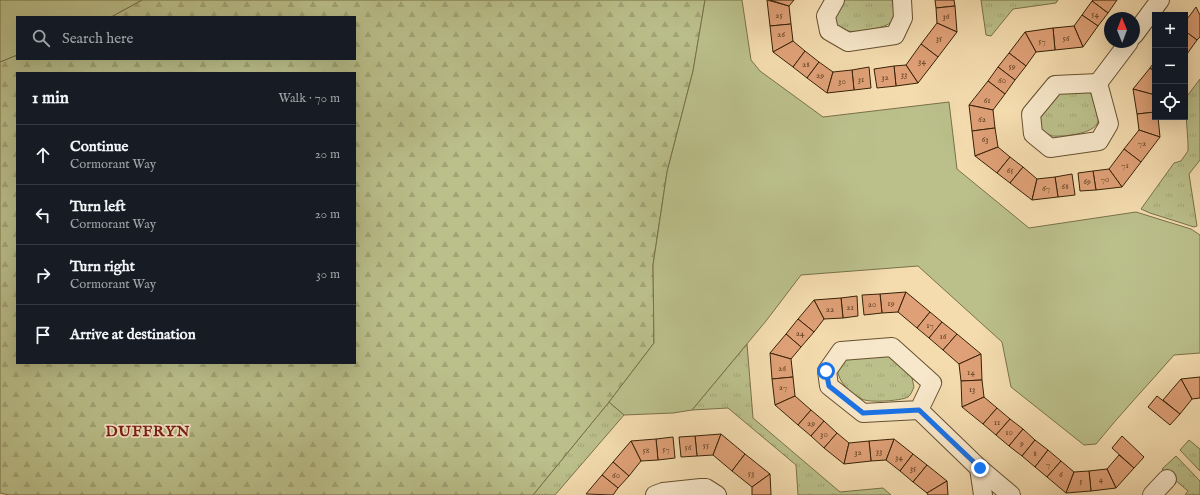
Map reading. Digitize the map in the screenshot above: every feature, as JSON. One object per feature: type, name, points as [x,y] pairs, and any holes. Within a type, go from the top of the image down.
[{"type":"street","points":[[835,0],[826,16],[829,30],[848,42],[895,35],[903,18],[902,0]]},
{"type":"street","points":[[1140,27],[1160,0]]},
{"type":"street","points":[[1098,83],[1124,48]]},
{"type":"street","points":[[1098,83],[1109,124],[1099,141],[1050,148],[1033,134],[1031,114],[1056,85],[1098,83]]},
{"type":"street","points":[[919,410],[932,383],[892,347],[841,351],[826,371],[829,386],[863,413],[919,410],[980,468],[1011,495]]},
{"type":"street","points":[[980,468],[983,495]]},
{"type":"street","points":[[1152,495],[1167,479]]},
{"type":"street","points":[[655,495],[663,492],[701,488],[706,488],[717,495]]},
{"type":"green space","points":[[0,0],[142,0],[113,16],[16,16],[16,55],[0,62]]},
{"type":"green space","points":[[142,0],[705,0],[693,71],[667,172],[653,265],[654,343],[609,402],[533,495],[9,495],[0,493],[0,62],[16,55],[16,60],[356,60],[356,16],[113,16]]},
{"type":"green space","points":[[705,0],[742,0],[751,60],[760,71],[823,117],[949,102],[957,169],[1029,228],[1136,212],[1191,229],[1200,235],[1200,353],[1174,355],[1096,444],[1084,445],[1011,387],[1002,342],[918,266],[801,275],[766,321],[692,410],[673,413],[624,415],[609,402],[654,343],[653,265],[667,172],[693,71]]},
{"type":"green space","points":[[840,0],[892,0],[895,11],[894,19],[889,24],[868,30],[842,30],[834,21]]},
{"type":"green space","points":[[981,0],[1058,0],[1056,3],[1013,9],[991,36],[986,35]]},
{"type":"green space","points":[[1200,79],[1200,160],[1189,174],[1197,226],[1194,227],[1141,209],[1174,163],[1181,161],[1188,151],[1186,120],[1188,120],[1188,95]]},
{"type":"green space","points":[[1059,90],[1090,92],[1098,114],[1098,122],[1095,126],[1085,132],[1063,136],[1050,136],[1041,130],[1040,112]]},
{"type":"green space","points":[[747,344],[753,418],[840,492],[883,488],[891,495],[798,495],[796,465],[728,408],[692,410]]},
{"type":"green space","points":[[888,354],[911,373],[914,387],[908,397],[892,400],[865,400],[849,391],[840,379],[837,369],[843,359]]},
{"type":"green space","points":[[609,402],[624,415],[555,495],[533,495]]},
{"type":"green space","points":[[1189,440],[1200,449],[1200,471],[1180,450]]},
{"type":"green space","points":[[1176,456],[1200,481],[1200,495],[1185,495],[1188,491],[1162,469]]},
{"type":"building","points":[[767,0],[789,6],[791,24],[770,26]]},
{"type":"building","points":[[770,0],[794,0],[789,6]]},
{"type":"building","points":[[935,0],[954,0],[955,6],[936,8]]},
{"type":"building","points":[[1093,0],[1117,0],[1109,12],[1092,1]]},
{"type":"building","points":[[1092,1],[1107,12],[1104,12],[1104,18],[1098,26],[1082,15]]},
{"type":"building","points":[[955,6],[957,32],[937,23],[936,8]]},
{"type":"building","points":[[1196,7],[1200,15],[1200,37],[1197,40],[1188,33],[1188,18]]},
{"type":"building","points":[[1082,15],[1098,26],[1083,47],[1074,26]]},
{"type":"building","points":[[937,23],[957,32],[938,57],[921,44]]},
{"type":"building","points":[[791,24],[793,41],[773,52],[770,26]]},
{"type":"building","points":[[1074,26],[1083,47],[1055,50],[1053,28]]},
{"type":"building","points":[[1053,28],[1055,50],[1036,52],[1025,32]]},
{"type":"building","points":[[1025,32],[1036,52],[1026,66],[1009,53]]},
{"type":"building","points":[[1188,33],[1197,40],[1188,53]]},
{"type":"building","points":[[793,41],[805,51],[793,67],[773,52]]},
{"type":"building","points":[[921,44],[938,57],[918,83],[906,65]]},
{"type":"building","points":[[805,51],[819,62],[807,78],[793,67]]},
{"type":"building","points":[[1009,53],[1026,66],[1015,80],[998,67]]},
{"type":"building","points":[[819,62],[833,72],[827,93],[807,78]]},
{"type":"building","points":[[906,65],[918,83],[896,86],[894,66]]},
{"type":"building","points":[[894,66],[896,86],[877,88],[874,69]]},
{"type":"building","points":[[869,67],[871,88],[854,90],[852,70]]},
{"type":"building","points":[[998,67],[1015,80],[1005,94],[988,81]]},
{"type":"building","points":[[1150,68],[1152,70],[1152,94],[1133,89]]},
{"type":"building","points":[[852,70],[854,90],[827,93],[833,72]]},
{"type":"building","points":[[988,81],[1005,94],[993,110],[969,105]]},
{"type":"building","points":[[1133,89],[1152,94],[1152,112],[1137,114]]},
{"type":"building","points":[[969,105],[993,110],[995,128],[972,131]]},
{"type":"building","points":[[1152,112],[1152,120],[1158,120],[1160,137],[1139,130],[1137,114]]},
{"type":"building","points":[[995,128],[998,147],[975,156],[972,131]]},
{"type":"building","points":[[1139,130],[1160,137],[1141,162],[1124,149]]},
{"type":"building","points":[[998,147],[1010,157],[997,173],[975,156]]},
{"type":"building","points":[[1124,149],[1141,162],[1122,187],[1109,169]]},
{"type":"building","points":[[1010,157],[1023,167],[1010,183],[997,173]]},
{"type":"building","points":[[1023,167],[1037,179],[1032,200],[1010,183]]},
{"type":"building","points":[[1109,169],[1122,187],[1096,190],[1093,171]]},
{"type":"building","points":[[1093,171],[1096,190],[1080,191],[1078,173]]},
{"type":"building","points":[[1072,174],[1075,195],[1058,197],[1055,177]]},
{"type":"building","points":[[1055,177],[1058,197],[1032,200],[1037,179]]},
{"type":"building","points":[[906,292],[898,312],[882,313],[880,294]]},
{"type":"building","points":[[906,292],[930,312],[917,328],[898,312]]},
{"type":"building","points":[[880,294],[882,313],[864,315],[862,295]]},
{"type":"building","points":[[857,296],[858,316],[843,318],[841,298]]},
{"type":"building","points":[[841,298],[843,318],[824,319],[814,300]]},
{"type":"building","points":[[814,300],[824,319],[814,332],[798,319]]},
{"type":"building","points":[[930,312],[942,322],[929,338],[917,328]]},
{"type":"building","points":[[798,319],[814,332],[801,347],[786,334]]},
{"type":"building","points":[[942,322],[957,334],[943,350],[929,338]]},
{"type":"building","points":[[786,334],[801,347],[791,359],[770,353]]},
{"type":"building","points":[[957,334],[981,354],[959,364],[943,350]]},
{"type":"building","points":[[770,353],[791,359],[793,377],[772,379]]},
{"type":"building","points":[[981,354],[982,380],[961,381],[959,364]]},
{"type":"building","points":[[793,377],[795,396],[775,405],[772,379]]},
{"type":"building","points":[[1200,377],[1200,398],[1192,399],[1181,379]]},
{"type":"building","points":[[1181,379],[1192,399],[1180,414],[1163,400]]},
{"type":"building","points":[[982,380],[984,397],[962,407],[961,381]]},
{"type":"building","points":[[795,396],[811,410],[798,425],[775,405]]},
{"type":"building","points":[[1157,396],[1180,414],[1170,425],[1148,407]]},
{"type":"building","points":[[984,397],[997,408],[983,424],[962,407]]},
{"type":"building","points":[[997,408],[1010,419],[996,435],[983,424]]},
{"type":"building","points":[[811,410],[824,421],[811,436],[798,425]]},
{"type":"building","points":[[1010,419],[1023,429],[1009,446],[996,435]]},
{"type":"building","points":[[824,421],[837,433],[824,448],[811,436]]},
{"type":"building","points":[[1023,429],[1035,440],[1022,456],[1009,446]]},
{"type":"building","points":[[837,433],[849,443],[844,464],[824,448]]},
{"type":"building","points":[[721,434],[713,455],[697,456],[695,436]]},
{"type":"building","points":[[721,434],[745,454],[732,471],[713,455]]},
{"type":"building","points":[[695,436],[697,456],[681,457],[679,437]]},
{"type":"building","points":[[1122,436],[1144,457],[1134,468],[1112,448]]},
{"type":"building","points":[[673,437],[675,458],[658,460],[656,439]]},
{"type":"building","points":[[656,439],[658,460],[641,461],[631,441]]},
{"type":"building","points":[[894,439],[913,454],[900,471],[886,460]]},
{"type":"building","points":[[894,439],[886,460],[871,461],[869,441]]},
{"type":"building","points":[[1035,440],[1048,450],[1035,467],[1022,456]]},
{"type":"building","points":[[631,441],[641,461],[629,476],[613,462]]},
{"type":"building","points":[[869,441],[871,461],[844,464],[849,443]]},
{"type":"building","points":[[1048,450],[1061,461],[1047,477],[1035,467]]},
{"type":"building","points":[[745,454],[770,474],[752,487],[732,471]]},
{"type":"building","points":[[913,454],[927,465],[913,482],[900,471]]},
{"type":"building","points":[[1119,455],[1134,468],[1116,488],[1107,469]]},
{"type":"building","points":[[1061,461],[1074,472],[1066,493],[1047,477]]},
{"type":"building","points":[[613,462],[629,476],[618,488],[602,475]]},
{"type":"building","points":[[927,465],[947,481],[927,493],[913,482]]},
{"type":"building","points":[[1107,469],[1116,488],[1091,491],[1089,471]]},
{"type":"building","points":[[1089,471],[1091,491],[1066,493],[1074,472]]},
{"type":"building","points":[[770,474],[771,495],[752,495],[752,487]]},
{"type":"building","points":[[602,475],[618,488],[613,495],[586,494]]},
{"type":"building","points":[[947,481],[948,495],[928,495],[927,493]]},
{"type":"district","name":"DUFFRYN","points":[[148,431]]},
{"type":"route","points":[[826,371],[829,386],[863,413],[919,410],[936,424],[980,468]]}]
